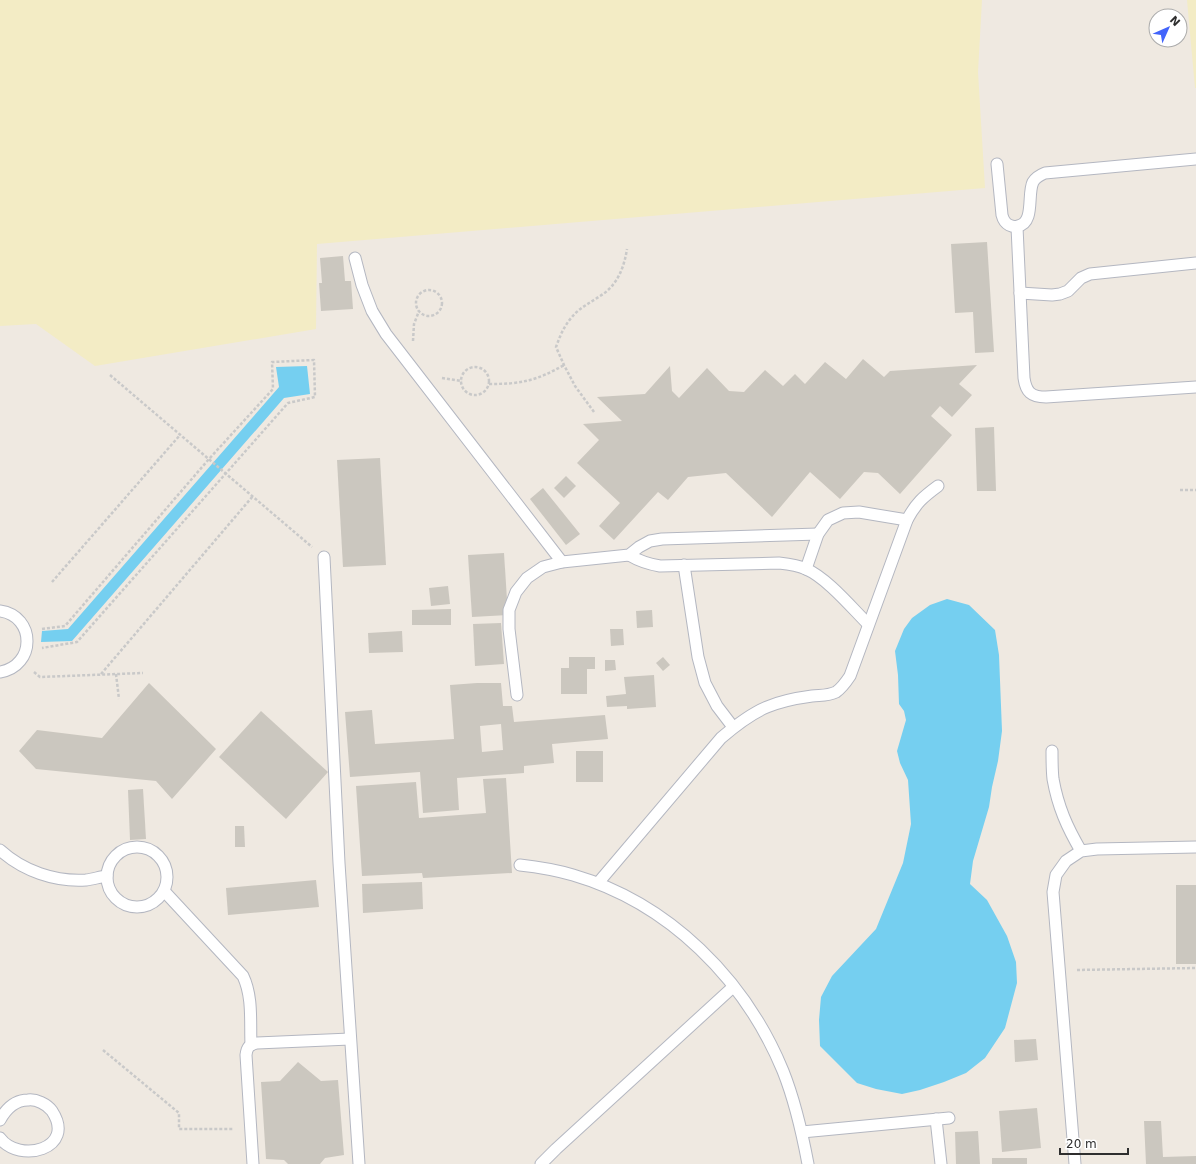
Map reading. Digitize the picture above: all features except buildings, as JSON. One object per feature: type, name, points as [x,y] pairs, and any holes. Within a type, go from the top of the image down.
[{"type":"lane","points":[[997,164],[1004,222],[1010,226],[1017,227],[1026,222],[1029,216],[1031,187],[1034,180],[1039,175],[1045,173],[1196,158]]},
{"type":"lane","points":[[1017,227],[1024,378],[1025,387],[1030,393],[1037,397],[1196,387]]},
{"type":"lane","points":[[355,258],[364,291],[372,311],[386,334],[562,562]]},
{"type":"lane","points":[[1020,293],[1060,294],[1068,291],[1081,278],[1090,274],[1196,263]]},
{"type":"lane","points":[[598,883],[722,738],[734,727],[767,707],[790,700],[814,696],[825,696],[844,686],[850,676],[907,520],[914,506],[925,495],[938,486]]},
{"type":"lane","points":[[806,569],[818,534],[828,520],[843,513],[859,512],[907,520]]},
{"type":"lane","points":[[517,695],[509,629],[510,610],[516,592],[527,578],[543,567],[562,562],[629,554],[650,541],[662,539],[818,534]]},
{"type":"lane","points":[[629,554],[640,561],[660,566],[779,563],[793,565],[806,569],[817,575],[868,624]]},
{"type":"lane","points":[[324,557],[339,863],[359,1164]]},
{"type":"lane","points":[[684,565],[698,657],[705,683],[717,706],[734,727]]},
{"type":"lane","points":[[0,611],[12,615],[20,621],[26,630],[28,641],[24,656],[14,667],[0,672]]},
{"type":"lane","points":[[1052,752],[1053,778],[1058,804],[1068,828],[1081,851]]},
{"type":"lane","points":[[140,847],[149,849],[158,855],[164,863],[167,872],[167,882],[164,891],[158,899],[150,904],[140,907],[130,906],[121,902],[113,895],[107,876],[109,866],[114,858],[121,852],[130,848],[140,847]]},
{"type":"lane","points":[[1075,1164],[1053,892],[1056,875],[1066,861],[1081,851],[1097,849],[1196,847]]},
{"type":"lane","points":[[0,850],[22,866],[42,875],[64,880],[86,880],[107,876]]},
{"type":"lane","points":[[520,865],[546,868],[572,874],[598,883],[629,897],[659,915],[686,936],[712,960],[752,1013],[769,1041],[783,1071],[794,1101],[808,1164]]},
{"type":"lane","points":[[164,891],[243,976],[248,986],[251,1045]]},
{"type":"lane","points":[[541,1164],[733,987]]},
{"type":"lane","points":[[253,1164],[246,1054],[247,1049],[251,1045],[257,1043],[350,1039]]},
{"type":"lane","points":[[0,1120],[10,1105],[18,1101],[35,1100],[44,1104],[50,1109],[56,1118],[58,1136],[54,1145],[48,1152],[40,1157],[30,1159],[21,1158],[12,1154],[5,1147],[0,1138]]},
{"type":"lane","points":[[802,1132],[948,1118]]},
{"type":"lane","points":[[936,1119],[941,1164]]},
{"type":"path","points":[[594,412],[575,386],[556,347],[565,326],[572,316],[582,307],[602,296],[616,280],[622,270],[627,249]]},
{"type":"path","points":[[415,347],[413,342],[414,324],[419,311],[417,299],[425,290],[437,292],[441,297],[442,303],[440,309],[436,313],[430,315],[419,311]]},
{"type":"path","points":[[26,630],[65,626],[209,459],[273,389],[272,362],[314,360],[315,397],[288,403],[77,642],[24,656],[40,677],[143,673]]},
{"type":"path","points":[[489,384],[511,384],[529,381],[548,374],[564,365]]},
{"type":"path","points":[[471,368],[482,369],[489,378],[489,384],[483,393],[472,395],[463,387],[463,376],[471,368]]},
{"type":"path","points":[[110,375],[324,557]]},
{"type":"path","points":[[440,376],[445,379],[462,381]]},
{"type":"path","points":[[52,582],[180,435]]},
{"type":"path","points":[[1180,490],[1196,490]]},
{"type":"path","points":[[101,674],[253,496]]},
{"type":"path","points":[[116,674],[119,699]]},
{"type":"path","points":[[1060,970],[1196,968]]},
{"type":"path","points":[[104,1050],[179,1113],[179,1129],[251,1129]]},
{"type":"sand","points":[[0,0],[982,0],[978,72],[985,188],[317,244],[316,329],[95,366],[36,324],[0,326]]},
{"type":"sand","points":[[1187,0],[1196,0],[1196,88],[1195,88]]},
{"type":"water","points":[[307,366],[310,394],[284,398],[72,641],[41,642],[42,631],[68,629],[279,387],[276,367]]},
{"type":"water","points":[[947,599],[969,605],[995,630],[999,655],[1002,731],[989,807],[973,861],[970,884],[987,900],[1007,936],[1016,962],[1017,983],[1005,1028],[985,1058],[966,1073],[920,1090],[902,1094],[876,1089],[857,1083],[820,1046],[819,1020],[821,997],[832,976],[876,929],[903,863],[911,824],[908,780],[900,763],[897,751],[906,720],[904,711],[899,704],[895,651],[904,629],[912,618],[930,605]]}]
